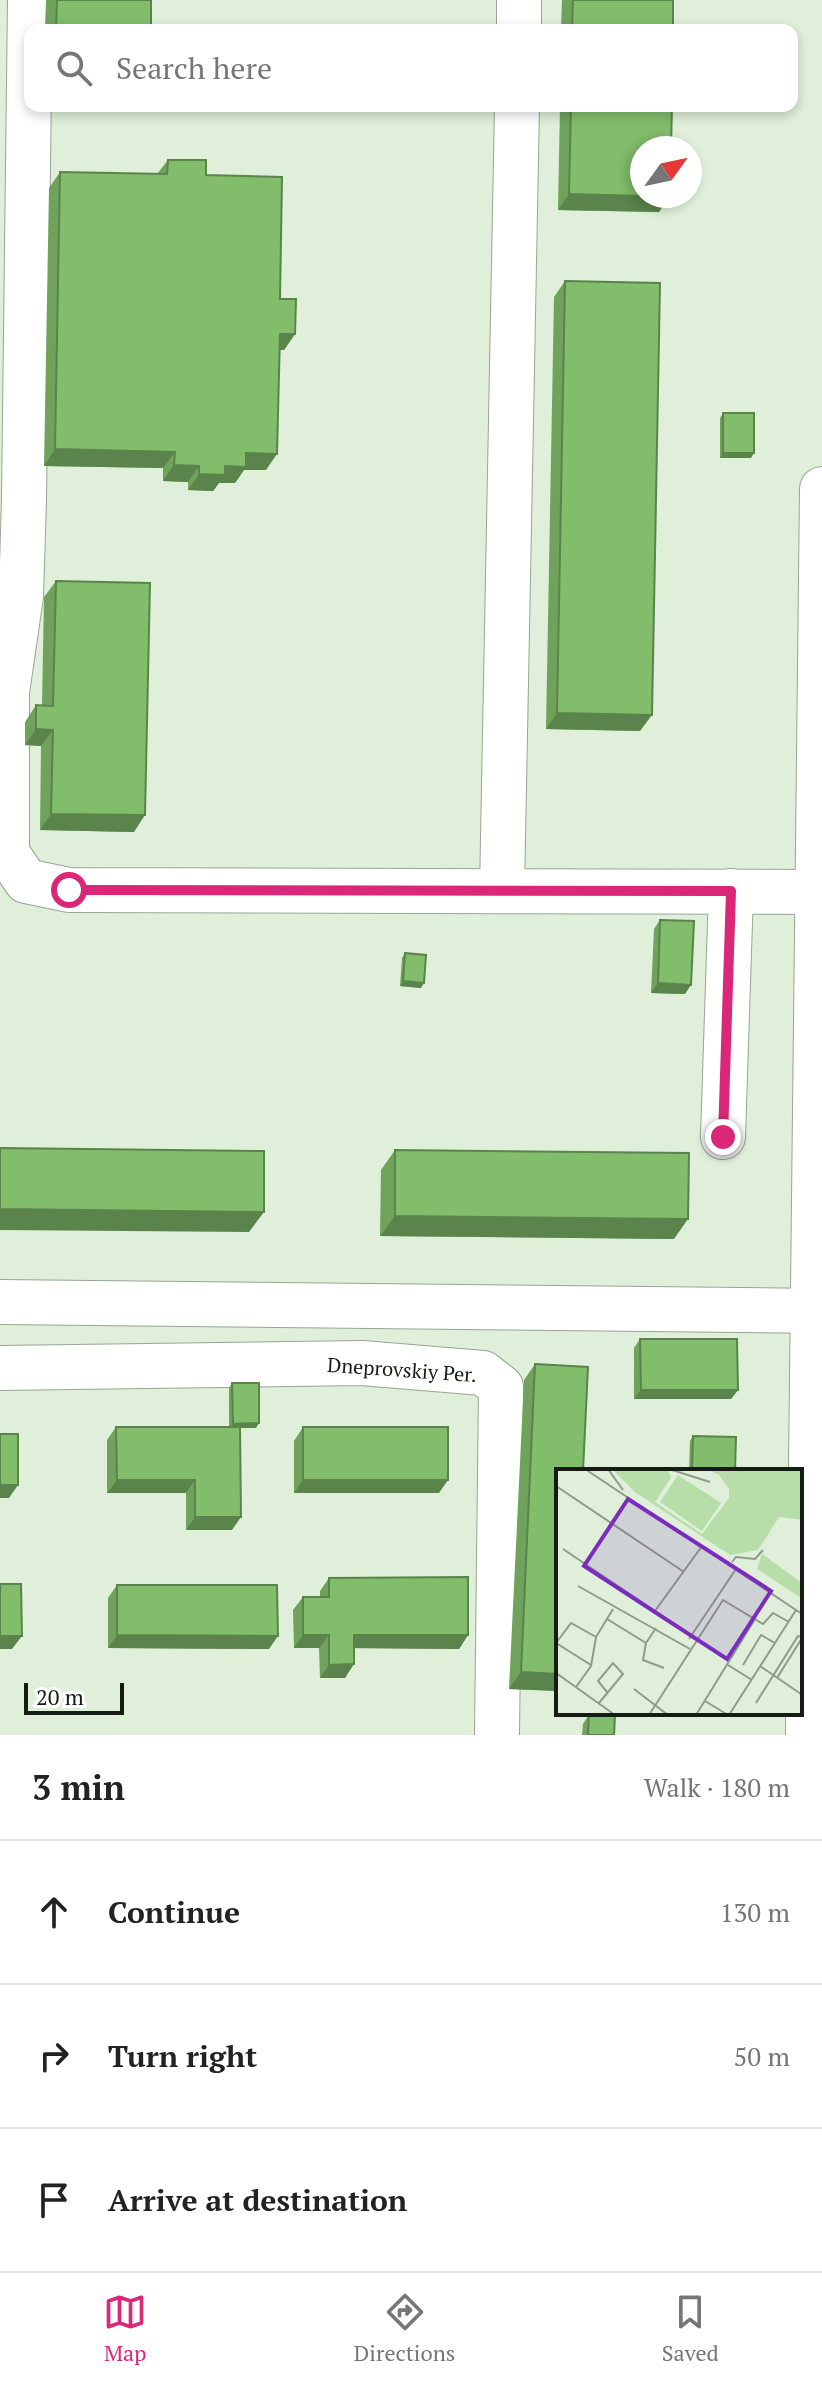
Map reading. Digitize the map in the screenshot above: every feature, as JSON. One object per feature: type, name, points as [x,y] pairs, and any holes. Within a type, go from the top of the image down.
[{"type":"main road","points":[[30,0],[30,24]]},
{"type":"main road","points":[[519,0],[519,24]]},
{"type":"main road","points":[[29,112],[21,596],[7,692],[7,853],[26,881],[69,890],[819,892]]},
{"type":"main road","points":[[502,891],[517,112]]},
{"type":"main road","points":[[808,1735],[817,1311],[822,489]]},
{"type":"main road","points":[[723,1137],[731,891]]},
{"type":"main road","points":[[0,1302],[817,1311]]},
{"type":"main road","name":"Dneprovskiy Per.","points":[[0,1368],[362,1363],[483,1373],[501,1387],[497,1735]]},
{"type":"building","points":[[57,0],[151,0],[151,24],[56,24]]},
{"type":"building","points":[[573,0],[673,0],[673,24],[572,24]]},
{"type":"building","points":[[571,112],[672,112],[671,136],[630,136],[630,196],[569,194]]},
{"type":"building","points":[[168,160],[206,160],[206,175],[282,177],[280,299],[296,299],[295,334],[280,334],[277,454],[246,453],[246,467],[225,466],[225,475],[199,474],[199,466],[174,465],[175,452],[55,449],[60,172],[167,174]]},
{"type":"building","points":[[565,281],[660,283],[652,715],[557,713]]},
{"type":"building","points":[[723,413],[754,413],[754,453],[723,453]]},
{"type":"building","points":[[56,581],[150,583],[145,815],[51,814],[53,730],[36,729],[36,705],[53,706]]},
{"type":"building","points":[[660,920],[694,921],[691,985],[658,983]]},
{"type":"building","points":[[405,953],[426,955],[424,983],[403,981]]},
{"type":"building","points":[[0,1148],[264,1151],[264,1212],[0,1209]]},
{"type":"building","points":[[395,1150],[689,1153],[688,1219],[395,1216]]},
{"type":"building","points":[[640,1339],[737,1339],[738,1390],[641,1390]]},
{"type":"building","points":[[535,1364],[588,1367],[583,1469],[556,1469],[556,1674],[521,1672]]},
{"type":"building","points":[[232,1383],[259,1383],[259,1423],[233,1424]]},
{"type":"building","points":[[116,1427],[240,1427],[241,1517],[195,1517],[195,1480],[117,1480]]},
{"type":"building","points":[[303,1427],[448,1427],[448,1480],[303,1480]]},
{"type":"building","points":[[0,1434],[18,1434],[18,1485],[0,1485]]},
{"type":"building","points":[[693,1436],[736,1437],[735,1469],[692,1469]]},
{"type":"building","points":[[468,1577],[468,1635],[354,1635],[354,1664],[329,1665],[329,1635],[303,1635],[303,1597],[329,1597],[329,1578]]},
{"type":"building","points":[[0,1584],[21,1584],[22,1636],[0,1636]]},
{"type":"building","points":[[117,1585],[277,1585],[278,1636],[117,1635]]},
{"type":"building","points":[[589,1715],[615,1716],[614,1735],[588,1735]]},
{"type":"route","points":[[69,890],[731,891],[723,1137]]}]
